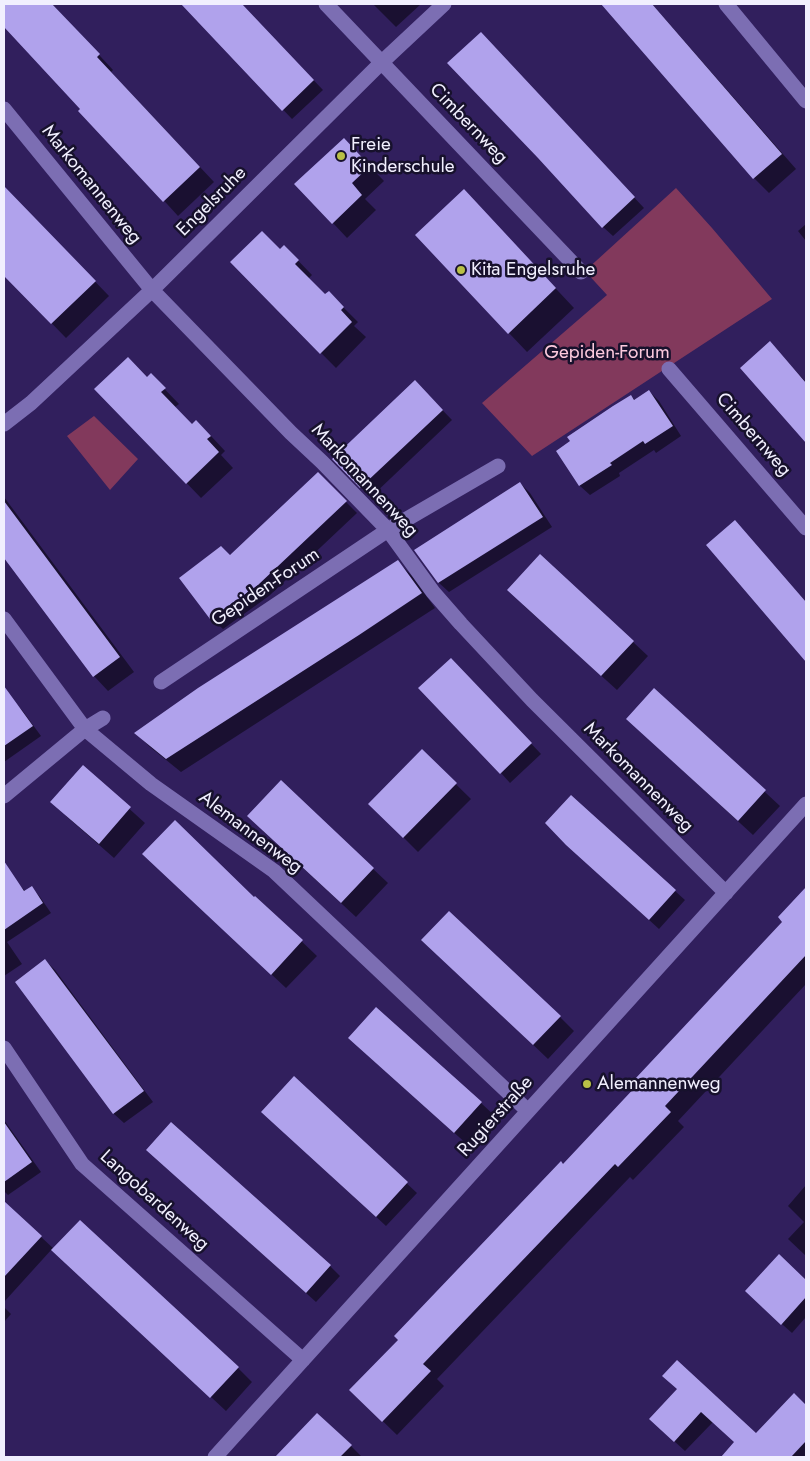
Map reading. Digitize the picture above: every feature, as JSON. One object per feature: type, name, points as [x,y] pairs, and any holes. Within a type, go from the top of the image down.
[{"type":"street","name":"Cimbernweg","points":[[326,4],[581,272]]},
{"type":"street","name":"Engelsruhe","points":[[4,424],[31,404],[152,290],[382,62],[444,4]]},
{"type":"street","points":[[726,4],[806,100]]},
{"type":"street","name":"Markomannenweg","points":[[4,109],[152,290],[388,530],[433,592],[532,700],[726,893]]},
{"type":"street","name":"Cimbernweg","points":[[669,369],[806,528]]},
{"type":"street","name":"Gepiden-Forum","points":[[161,682],[388,530],[498,466]]},
{"type":"street","name":"Alemannenweg","points":[[4,619],[85,729],[151,784],[274,871],[528,1111]]},
{"type":"street","points":[[4,796],[85,729],[103,718]]},
{"type":"street","name":"Rugierstraße","points":[[215,1457],[806,804]]},
{"type":"street","name":"Langobardenweg","points":[[4,1048],[82,1164],[303,1360]]},
{"type":"green space","name":"Gepiden-Forum","points":[[676,188],[772,299],[532,456],[482,403],[607,295],[585,271]]},
{"type":"green space","points":[[94,416],[138,459],[110,490],[67,436]]},
{"type":"building","points":[[4,4],[52,4],[100,54],[97,57],[200,167],[163,202],[78,111],[80,109],[4,27]]},
{"type":"building","points":[[181,4],[242,4],[314,80],[282,111]]},
{"type":"building","points":[[601,4],[652,4],[782,154],[753,179]]},
{"type":"building","points":[[481,32],[635,197],[602,228],[447,63]]},
{"type":"building","points":[[344,138],[370,166],[352,183],[362,195],[332,224],[294,184]]},
{"type":"building","points":[[4,186],[96,281],[51,324],[4,276]]},
{"type":"building","points":[[464,189],[556,288],[508,334],[415,235]]},
{"type":"building","points":[[262,231],[280,249],[284,245],[299,260],[295,264],[325,294],[329,291],[344,307],[341,310],[352,322],[320,354],[230,262]]},
{"type":"building","points":[[770,341],[806,383],[806,443],[740,368]]},
{"type":"building","points":[[128,357],[147,377],[151,373],[166,388],[161,392],[192,424],[196,420],[211,436],[207,439],[219,452],[186,484],[94,389]]},
{"type":"building","points":[[415,380],[443,410],[360,488],[332,459]]},
{"type":"building","points":[[649,390],[673,426],[645,444],[643,441],[610,463],[612,465],[579,486],[556,451],[570,441],[567,437],[613,406],[631,395],[634,400]]},
{"type":"building","points":[[318,472],[347,501],[258,585],[210,619],[179,578],[221,546],[230,555]]},
{"type":"building","points":[[520,482],[543,517],[438,583],[414,550]]},
{"type":"building","points":[[4,501],[120,657],[93,677],[4,558]]},
{"type":"building","points":[[735,520],[806,602],[806,662],[706,545]]},
{"type":"building","points":[[540,554],[634,641],[601,676],[507,590]]},
{"type":"building","points":[[398,560],[422,593],[359,635],[166,759],[134,733],[198,688]]},
{"type":"building","points":[[451,658],[532,743],[500,774],[418,688]]},
{"type":"building","points":[[4,686],[33,726],[4,746]]},
{"type":"building","points":[[654,688],[766,790],[738,821],[626,719]]},
{"type":"building","points":[[422,749],[457,783],[403,838],[368,804]]},
{"type":"building","points":[[83,765],[131,807],[99,844],[50,802]]},
{"type":"building","points":[[281,780],[374,868],[341,903],[247,816]]},
{"type":"building","points":[[571,795],[676,890],[649,920],[566,845],[545,823]]},
{"type":"building","points":[[175,820],[254,897],[303,940],[271,975],[142,854]]},
{"type":"building","points":[[4,861],[24,891],[32,886],[43,903],[4,930]]},
{"type":"building","points":[[806,887],[806,955],[665,1106],[671,1112],[618,1167],[615,1164],[423,1364],[431,1371],[382,1422],[349,1390],[398,1340],[394,1336],[561,1161],[563,1164],[639,1083],[635,1079],[782,922],[778,917]]},
{"type":"building","points":[[449,911],[561,1016],[533,1045],[421,940]]},
{"type":"building","points":[[45,959],[144,1091],[113,1114],[15,982]]},
{"type":"building","points":[[376,1007],[482,1102],[454,1133],[348,1038]]},
{"type":"building","points":[[294,1076],[408,1182],[376,1217],[261,1112]]},
{"type":"building","points":[[4,1122],[32,1162],[4,1182]]},
{"type":"building","points":[[171,1122],[331,1265],[306,1293],[146,1150]]},
{"type":"building","points":[[4,1201],[42,1236],[4,1277]]},
{"type":"building","points":[[80,1220],[239,1367],[210,1398],[51,1250]]},
{"type":"building","points":[[779,1254],[806,1280],[806,1297],[781,1325],[745,1291]]},
{"type":"building","points":[[677,1360],[756,1433],[794,1393],[806,1405],[806,1441],[791,1457],[721,1457],[734,1442],[701,1412],[674,1442],[649,1419],[677,1389],[662,1376]]},
{"type":"building","points":[[317,1413],[352,1445],[340,1457],[275,1457]]},
{"type":"place","name":"Freie Kinderschule","points":[[341,156]]},
{"type":"place","name":"Kita Engelsruhe","points":[[461,270]]},
{"type":"place","name":"Alemannenweg","points":[[587,1084]]}]
